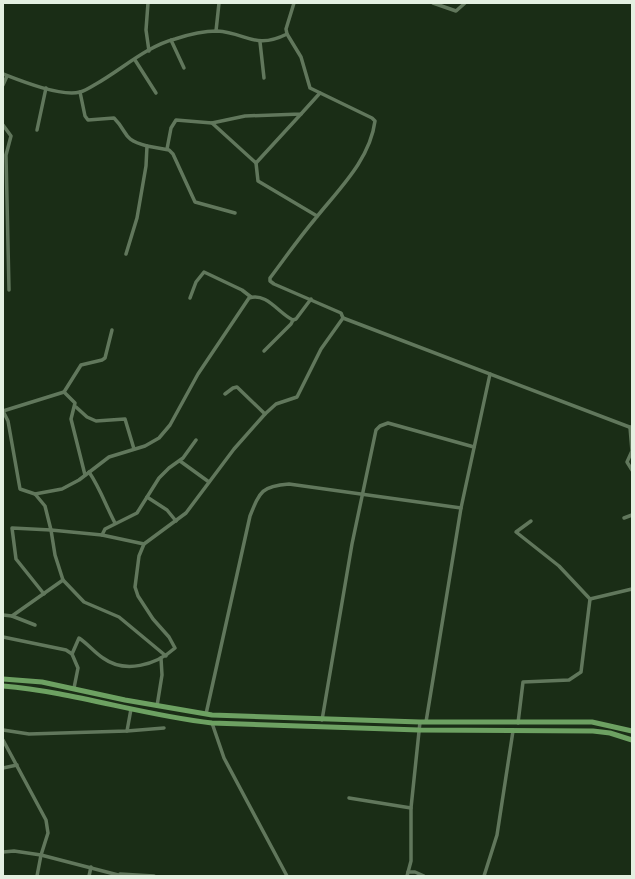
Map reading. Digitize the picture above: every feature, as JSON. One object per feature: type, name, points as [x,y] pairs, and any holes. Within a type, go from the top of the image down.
[{"type":"main road","points":[[3,679],[42,682],[157,706],[206,714],[322,720],[518,723],[592,722],[632,731]]},
{"type":"main road","points":[[3,686],[44,690],[131,709],[212,723],[419,730],[593,731],[610,733],[632,740]]},
{"type":"street","points":[[148,3],[146,30],[149,51]]},
{"type":"street","points":[[216,31],[219,3]]},
{"type":"street","points":[[294,3],[286,29],[287,34],[301,57],[310,88],[372,118],[375,122],[364,154],[353,174],[317,216],[270,278],[270,281],[341,313],[343,318],[631,427],[632,451],[627,462],[632,470]]},
{"type":"street","points":[[433,3],[456,11],[465,3]]},
{"type":"street","points":[[3,85],[5,75],[46,88],[80,92],[114,74],[157,45],[171,40],[216,31],[260,42],[277,39],[287,34]]},
{"type":"street","points":[[171,40],[184,68]]},
{"type":"street","points":[[260,42],[264,78]]},
{"type":"street","points":[[135,60],[156,93]]},
{"type":"street","points":[[37,130],[46,88]]},
{"type":"street","points":[[80,92],[85,116],[88,120],[114,118],[125,136],[133,141],[147,146],[167,150],[173,154],[195,202],[235,213]]},
{"type":"street","points":[[256,163],[320,93]]},
{"type":"street","points":[[167,150],[171,128],[176,120],[212,123],[245,116],[300,114]]},
{"type":"street","points":[[212,123],[256,163],[258,181],[317,216]]},
{"type":"street","points":[[3,125],[11,136],[6,155],[9,290]]},
{"type":"street","points":[[126,254],[137,218],[146,166],[147,146]]},
{"type":"street","points":[[190,298],[196,282],[204,272],[242,290],[251,297],[270,303],[293,320]]},
{"type":"street","points":[[35,494],[62,489],[87,474],[109,457],[134,450],[154,441],[167,429],[198,374],[220,343],[247,299],[251,297]]},
{"type":"street","points":[[264,352],[291,324],[293,320],[296,319],[311,299]]},
{"type":"street","points":[[72,654],[79,638],[91,645],[102,658],[121,665],[141,666],[166,656],[175,648],[170,637],[153,619],[138,596],[135,587],[139,556],[144,544],[186,513],[234,449],[265,414],[276,404],[297,397],[320,349],[343,318]]},
{"type":"street","points":[[112,330],[105,358],[81,365],[64,392],[3,411],[8,421],[19,487],[22,490],[35,494],[41,499],[47,510],[54,555],[63,580],[84,602],[119,617],[166,656]]},
{"type":"street","points":[[426,722],[461,508],[490,374]]},
{"type":"street","points":[[225,394],[237,387],[265,414]]},
{"type":"street","points":[[64,392],[74,400],[76,407],[88,417],[96,421],[125,418],[134,450]]},
{"type":"street","points":[[76,407],[72,414],[72,419],[87,474],[97,483],[103,500],[116,523]]},
{"type":"street","points":[[322,720],[362,493],[376,430],[380,426],[388,424],[474,447]]},
{"type":"street","points":[[102,535],[105,530],[116,523],[137,513],[162,474],[180,461],[196,440]]},
{"type":"street","points":[[180,461],[209,482]]},
{"type":"street","points":[[206,714],[250,516],[261,494],[266,488],[273,485],[289,484],[461,508]]},
{"type":"street","points":[[147,497],[167,510],[176,521]]},
{"type":"street","points":[[624,518],[632,515]]},
{"type":"street","points":[[531,521],[516,532],[559,566],[590,599]]},
{"type":"street","points":[[44,594],[16,559],[12,528],[102,535],[144,544]]},
{"type":"street","points":[[12,616],[63,580]]},
{"type":"street","points":[[590,599],[632,590]]},
{"type":"street","points":[[518,723],[523,682],[569,680],[581,672],[590,599]]},
{"type":"street","points":[[3,615],[12,616],[35,625]]},
{"type":"street","points":[[3,637],[66,650],[72,654],[78,668],[74,688]]},
{"type":"street","points":[[157,706],[162,675],[162,658]]},
{"type":"street","points":[[127,731],[131,709]]},
{"type":"street","points":[[420,722],[411,808],[411,861],[408,874],[415,872],[424,876]]},
{"type":"street","points":[[212,723],[224,758],[287,876]]},
{"type":"street","points":[[3,730],[29,734],[127,731],[164,728]]},
{"type":"street","points":[[484,876],[497,835],[513,731]]},
{"type":"street","points":[[3,740],[47,823],[47,837],[41,855],[38,876]]},
{"type":"street","points":[[3,768],[17,765]]},
{"type":"street","points":[[349,798],[411,808]]},
{"type":"street","points":[[3,852],[14,851],[41,855],[122,876]]},
{"type":"street","points":[[89,876],[91,867]]},
{"type":"street","points":[[117,874],[154,876]]}]
